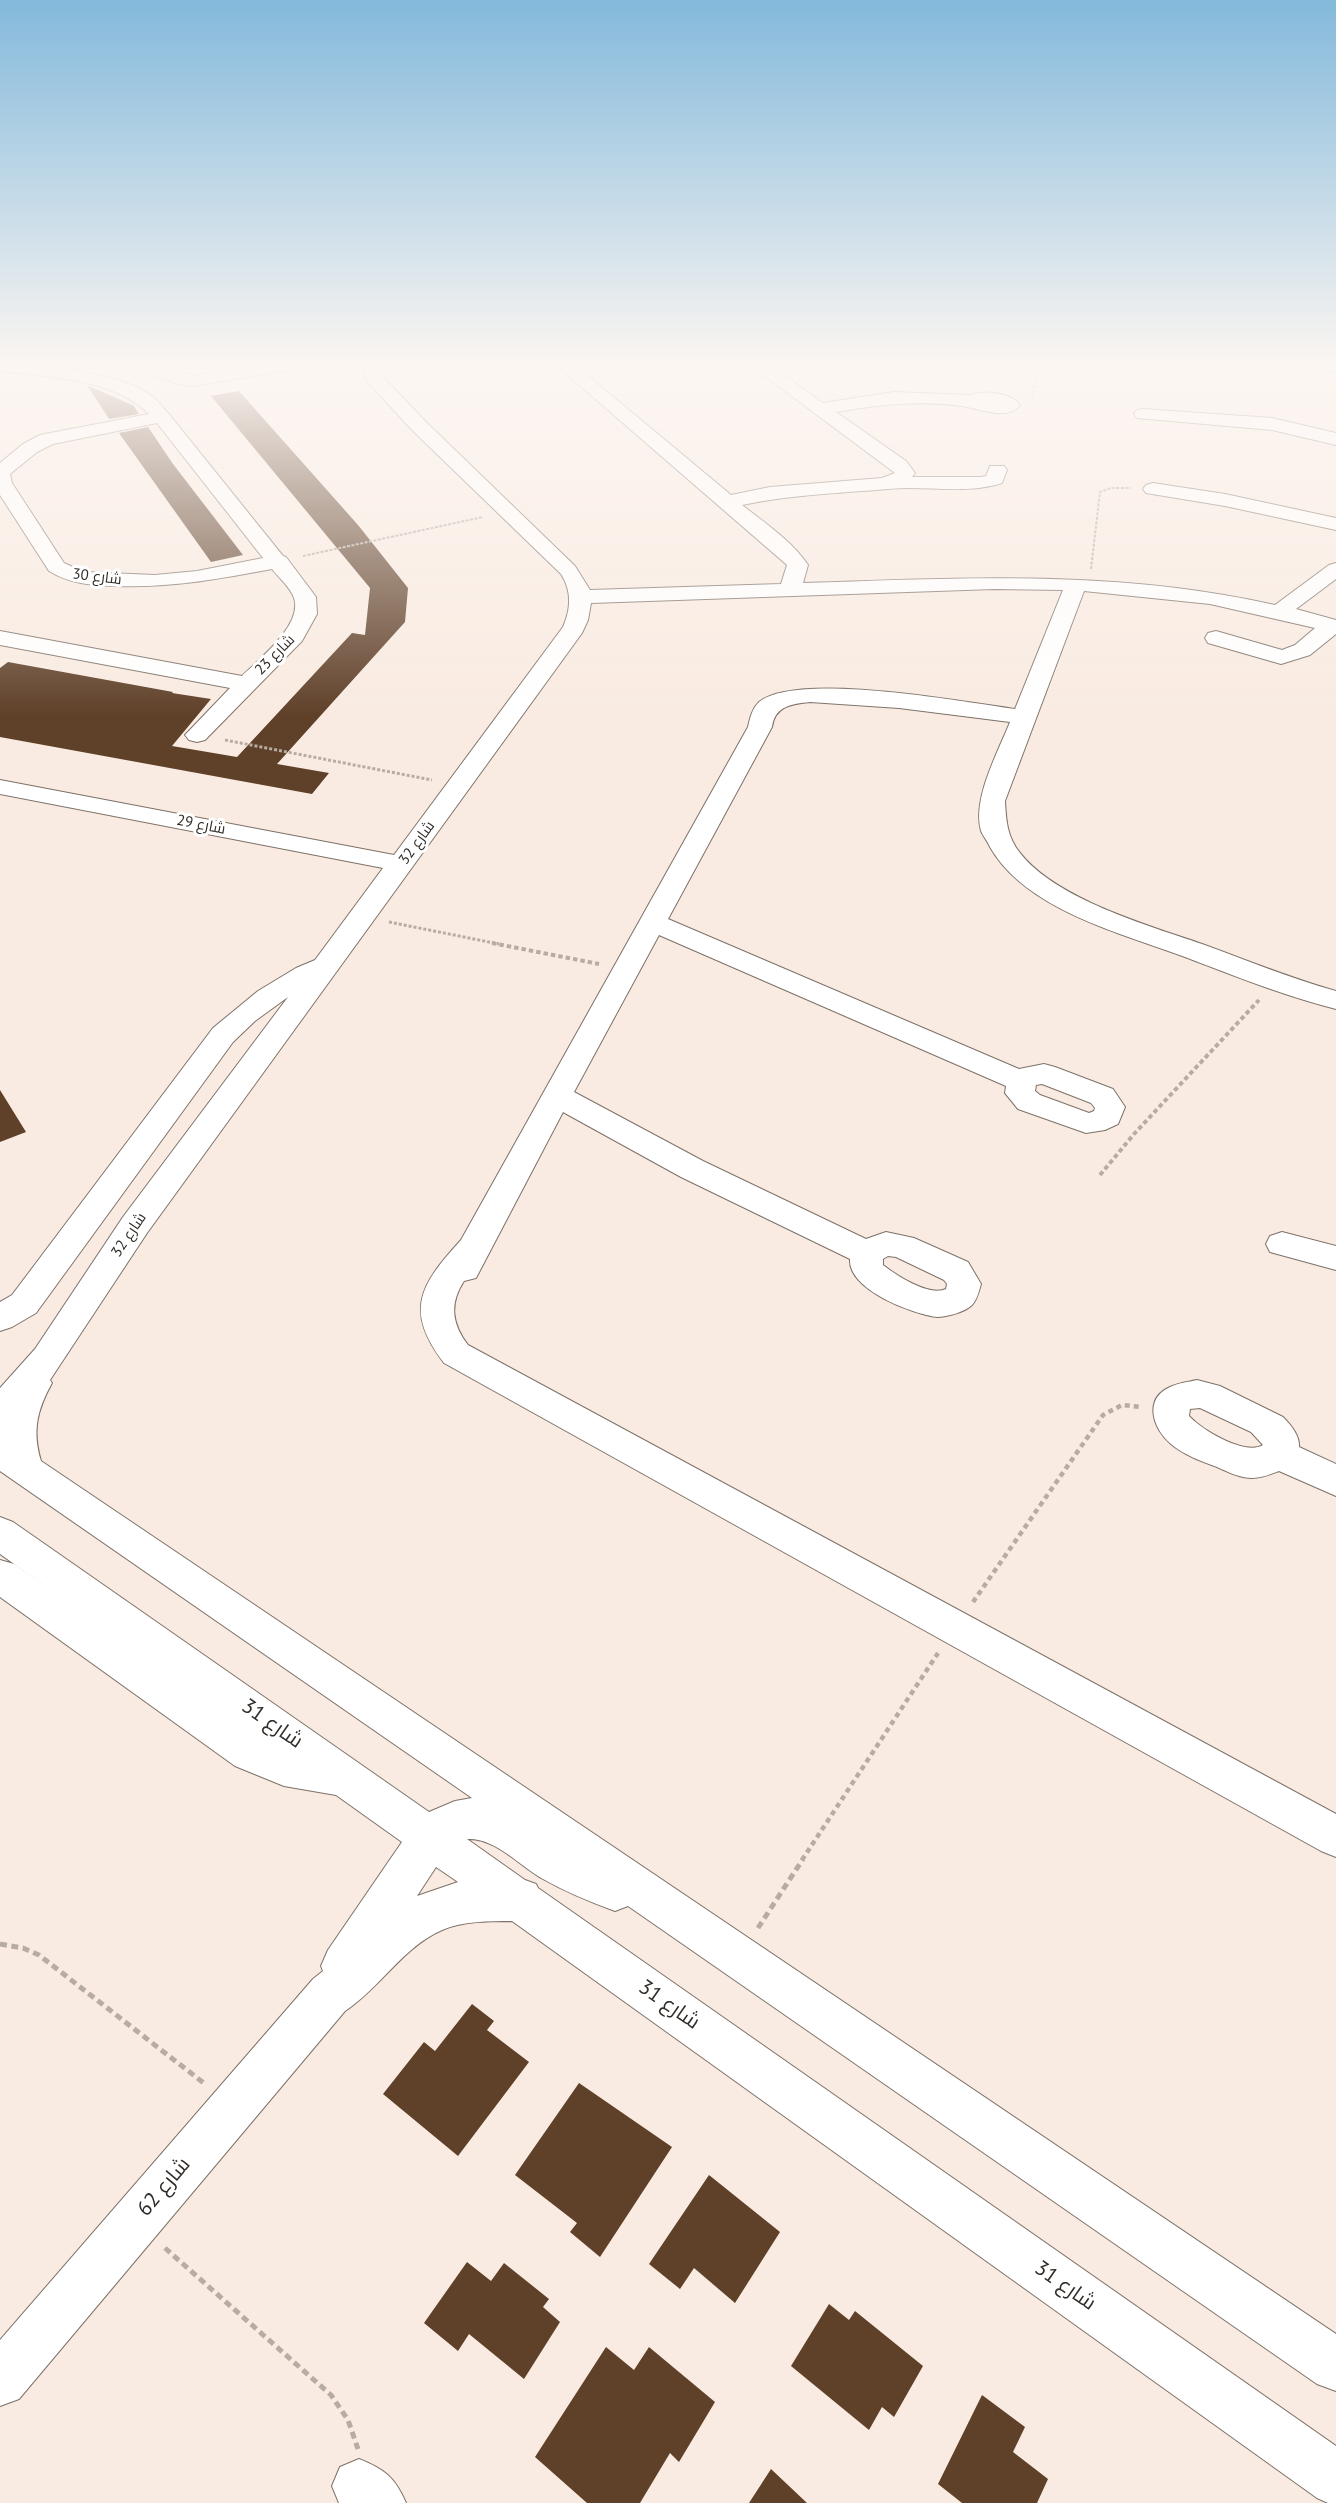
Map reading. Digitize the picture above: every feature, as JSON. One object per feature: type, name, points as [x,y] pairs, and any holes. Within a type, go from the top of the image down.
[{"type":"street","name":"شارع 30","points":[[2,482],[56,567],[82,578],[155,581],[197,577],[279,561]]},
{"type":"street","name":"شارع 23","points":[[197,735],[294,636],[306,614],[305,597],[215,482]]},
{"type":"street","points":[[477,482],[568,570],[574,577],[581,597],[812,589],[1083,584],[1175,593],[1279,612],[1334,626]]},
{"type":"street","points":[[704,482],[785,550],[809,575],[812,589]]},
{"type":"street","points":[[727,501],[770,493],[890,483],[986,482]]},
{"type":"street","points":[[1153,489],[1213,498],[1336,524]]},
{"type":"street","points":[[1278,511],[1336,530]]},
{"type":"street","points":[[790,590],[798,565]]},
{"type":"street","points":[[1279,612],[1335,570]]},
{"type":"street","points":[[1302,618],[1313,595],[1335,570]]},
{"type":"street","points":[[1053,583],[1056,630]]},
{"type":"street","points":[[1083,584],[1056,630],[1023,717],[990,812],[994,832],[1010,857],[1047,889],[1086,910],[1276,982],[1336,1000]]},
{"type":"street","name":"شارع 32","points":[[0,1409],[36,1373],[135,1225],[574,628],[580,615],[581,597]]},
{"type":"street","points":[[1216,638],[1288,657],[1301,653],[1334,626]]},
{"type":"street","name":"شارع 23","points":[[0,638],[246,684]]},
{"type":"street","points":[[1023,717],[899,701],[847,698],[807,702],[785,708],[760,727],[473,1248],[454,1268],[442,1288],[437,1300],[437,1320],[447,1344],[456,1354],[1336,1837]]},
{"type":"street","name":"شارع 29","points":[[0,787],[402,864]]},
{"type":"street","points":[[648,930],[691,950],[780,978],[1021,1081]]},
{"type":"street","points":[[0,1318],[24,1304],[223,1035],[272,994],[328,963]]},
{"type":"street","points":[[551,1107],[595,1133],[651,1156],[693,1169],[868,1254]]},
{"type":"street","points":[[1282,1244],[1336,1258]]},
{"type":"street","points":[[57,1343],[50,1360],[29,1391],[18,1418],[14,1462],[1336,2366]]},
{"type":"street","name":"شارع 32","points":[[0,1377],[22,1366],[57,1343]]},
{"type":"street","points":[[1278,1455],[1336,1481]]},
{"type":"street","name":"شارع 31","points":[[0,1533],[1336,2479]]},
{"type":"street","points":[[0,1576],[250,1753],[285,1768],[304,1773],[345,1776]]},
{"type":"street","points":[[431,1837],[443,1826],[458,1820],[473,1818],[488,1821],[576,1873],[624,1893],[665,1906]]},
{"type":"street","name":"شارع 62","points":[[0,2380],[329,1995],[351,1954],[431,1837]]},
{"type":"street","name":"شارع 62","points":[[329,1995],[353,1978],[390,1941],[419,1917],[452,1903],[520,1899]]},
{"type":"path","points":[[1083,584],[1100,492],[1111,488],[1153,489]]},
{"type":"path","points":[[279,561],[508,511]]},
{"type":"path","points":[[197,735],[459,785]]},
{"type":"path","points":[[362,917],[627,970]]},
{"type":"path","points":[[1100,1175],[1134,1134],[1276,982]]},
{"type":"path","points":[[0,1944],[23,1948],[39,1955],[233,2105]]},
{"type":"path","points":[[135,2222],[331,2395],[344,2411],[354,2431],[369,2495]]},
{"type":"building","points":[[154,482],[187,482],[243,555],[211,562]]},
{"type":"building","points":[[282,482],[320,482],[358,525],[408,588],[405,622],[277,764],[329,773],[312,794],[0,737],[0,668],[8,662],[211,699],[172,746],[237,757],[352,633],[365,635],[370,588]]},
{"type":"building","points":[[0,1090],[26,1132],[0,1142]]},
{"type":"building","points":[[472,2004],[494,2021],[487,2030],[529,2062],[458,2156],[383,2094],[424,2042],[435,2051]]},
{"type":"building","points":[[579,2083],[672,2147],[600,2257],[570,2232],[577,2223],[515,2175]]},
{"type":"building","points":[[709,2175],[780,2232],[735,2303],[694,2268],[680,2289],[649,2264]]},
{"type":"building","points":[[467,2262],[491,2281],[504,2263],[549,2299],[543,2307],[560,2322],[524,2379],[469,2334],[458,2351],[424,2323]]},
{"type":"building","points":[[829,2304],[849,2320],[855,2311],[923,2366],[894,2417],[882,2407],[869,2430],[791,2366]]},
{"type":"building","points":[[606,2347],[634,2370],[649,2347],[715,2402],[679,2462],[670,2453],[640,2503],[587,2503],[535,2457]]},
{"type":"building","points":[[982,2395],[1025,2427],[1013,2452],[1048,2479],[1037,2503],[962,2503],[938,2484]]},
{"type":"building","points":[[771,2469],[807,2503],[749,2503]]}]
